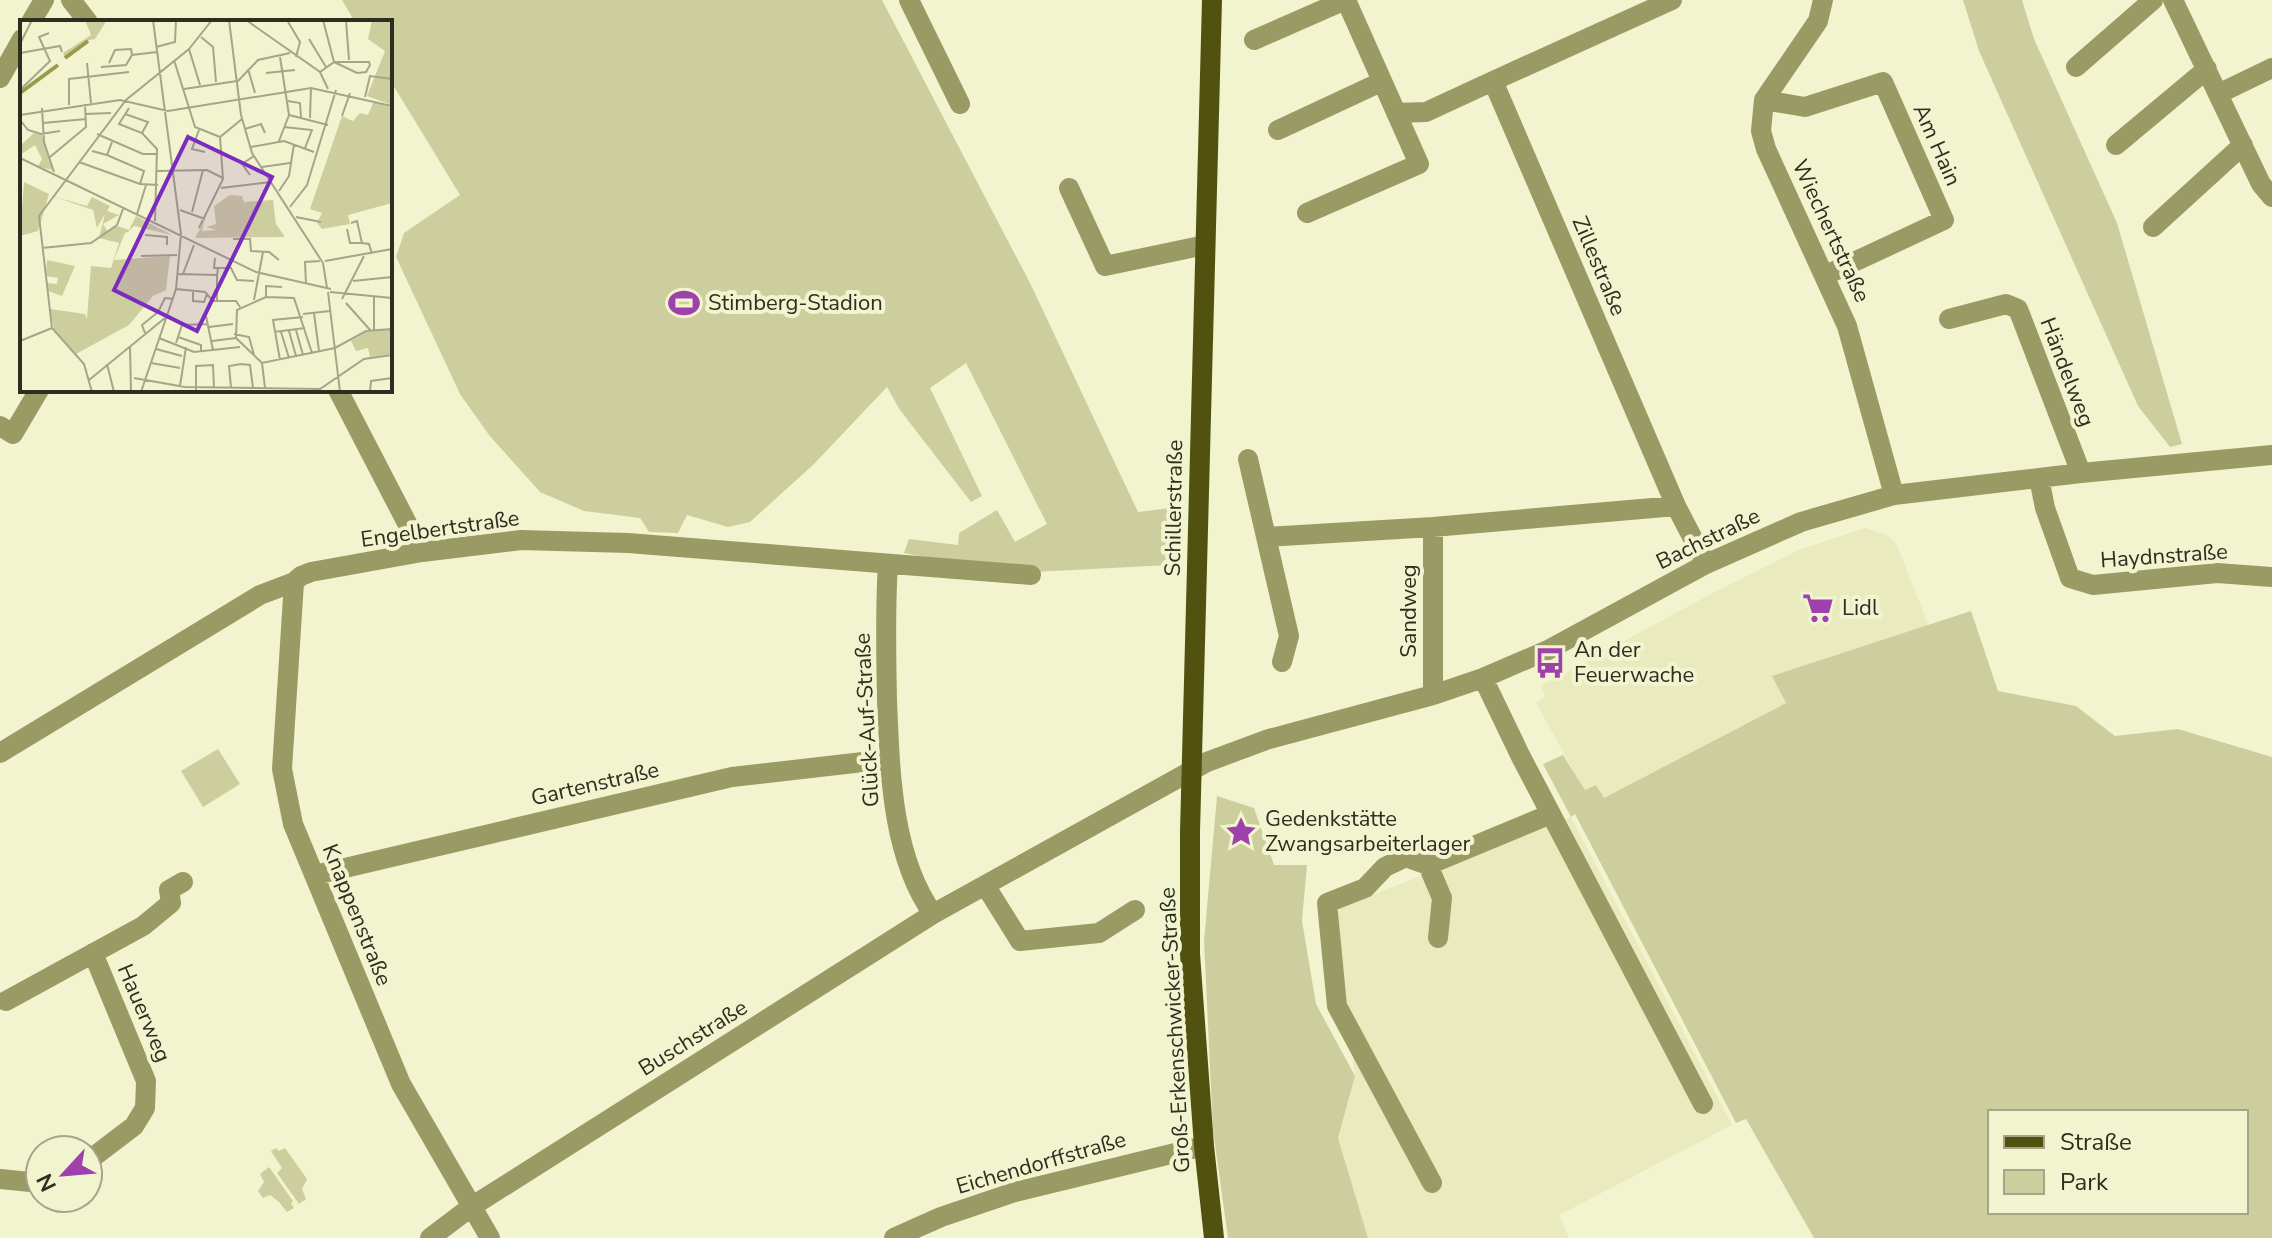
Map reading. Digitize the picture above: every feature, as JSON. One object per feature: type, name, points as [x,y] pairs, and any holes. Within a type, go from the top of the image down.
[{"type":"main road","name":"Schillerstraße","points":[[1193,771],[1212,0]]},
{"type":"main road","name":"Groß-Erkenschwicker-Straße","points":[[1193,771],[1190,954],[1214,1238]]},
{"type":"street","points":[[32,20],[44,0]]},
{"type":"street","points":[[71,0],[86,20]]},
{"type":"street","points":[[909,0],[960,104]]},
{"type":"street","points":[[1254,40],[1346,0],[1419,164],[1307,213]]},
{"type":"street","points":[[1396,113],[1426,112],[1672,0]]},
{"type":"street","points":[[1764,100],[1818,21],[1823,0]]},
{"type":"street","points":[[2076,67],[2153,0]]},
{"type":"street","points":[[2173,0],[2243,145],[2268,187]]},
{"type":"street","points":[[0,78],[20,43]]},
{"type":"street","points":[[2218,94],[2272,68]]},
{"type":"street","points":[[2116,145],[2207,69]]},
{"type":"street","name":"Zillestraße","points":[[1493,81],[1676,506],[1706,564]]},
{"type":"street","points":[[1278,130],[1381,82]]},
{"type":"street","name":"Am Hain","points":[[1764,100],[1805,107],[1883,82],[1944,220],[1826,275]]},
{"type":"street","name":"Wiechertstraße","points":[[1764,100],[1761,131],[1766,149],[1847,326],[1894,495]]},
{"type":"street","points":[[2153,227],[2243,145]]},
{"type":"street","points":[[1069,188],[1105,266],[1205,245]]},
{"type":"street","name":"Händelweg","points":[[1949,319],[2006,304],[2018,309],[2081,473]]},
{"type":"street","points":[[0,426],[13,434],[38,392]]},
{"type":"street","points":[[339,392],[422,552]]},
{"type":"street","name":"Bachstraße","points":[[1193,771],[1207,762],[1269,739],[1433,695],[1483,678],[1548,650],[1706,564],[1801,522],[1894,495],[2272,455]]},
{"type":"street","points":[[1248,459],[1289,636],[1282,662]]},
{"type":"street","name":"Haydnstraße","points":[[2039,478],[2045,508],[2070,578],[2093,585],[2217,573],[2272,577]]},
{"type":"street","name":"Bachstraße","points":[[1267,537],[1433,527],[1676,506]]},
{"type":"street","name":"Sandweg","points":[[1433,527],[1433,695]]},
{"type":"street","name":"Engelbertstraße","points":[[0,753],[260,595],[311,572],[422,552],[537,540],[628,543],[1031,575]]},
{"type":"street","name":"Glück-Auf-Straße","points":[[888,564],[886,660],[894,808],[903,845],[923,900],[933,914]]},
{"type":"street","name":"Knappenstraße","points":[[294,582],[282,769],[293,824],[401,1084],[490,1238]]},
{"type":"street","points":[[1483,678],[1703,1104]]},
{"type":"street","name":"Gartenstraße","points":[[315,875],[732,777],[889,759]]},
{"type":"street","name":"Buschstraße","points":[[430,1238],[471,1207],[933,914],[1131,802],[1193,771]]},
{"type":"street","points":[[1432,1183],[1337,1006],[1327,903],[1365,888],[1385,867],[1406,857],[1428,865],[1551,814]]},
{"type":"street","points":[[1428,865],[1442,898],[1438,938]]},
{"type":"street","name":"Hauerweg","points":[[6,1001],[143,926],[171,903],[169,890],[183,882]]},
{"type":"street","points":[[985,885],[1020,941],[1099,933],[1135,910]]},
{"type":"street","name":"Hauerweg","points":[[93,953],[146,1081],[145,1108],[134,1126],[104,1149]]},
{"type":"street","name":"Eichendorffstraße","points":[[894,1238],[941,1217],[1015,1192],[1204,1146]]},
{"type":"street","points":[[0,1179],[24,1181]]},
{"type":"shaded area","points":[[1865,528],[1887,535],[1896,543],[1929,626],[1773,676],[1786,703],[1603,799],[1585,791],[1536,703],[1545,697],[1541,686],[1799,550]]},
{"type":"shaded area","points":[[1571,817],[1732,1125],[1559,1215],[1569,1238],[1368,1238],[1338,1138],[1355,1076],[1334,910]]},
{"type":"green space","points":[[342,0],[882,0],[1031,285],[1138,512],[1170,508],[1170,565],[996,571],[904,553],[909,539],[958,545],[959,533],[997,510],[1015,542],[1047,524],[966,363],[930,388],[982,496],[971,502],[900,410],[887,387],[814,464],[750,522],[728,527],[687,515],[678,533],[649,532],[640,518],[584,511],[540,492],[489,435],[460,394],[396,257],[404,233],[460,195],[392,83],[392,20],[354,20]]},
{"type":"green space","points":[[1963,0],[2022,0],[2034,39],[2117,223],[2182,444],[2170,447],[2138,406],[1979,51]]},
{"type":"green space","points":[[1971,611],[1998,691],[2076,706],[2115,736],[2178,729],[2272,757],[2272,1238],[1814,1238],[1746,1119],[1736,1123],[1575,814],[1571,817],[1543,764],[1563,755],[1585,790],[1596,785],[1604,798],[1786,703],[1772,676]]},
{"type":"green space","points":[[218,749],[240,784],[203,807],[181,771]]},
{"type":"green space","points":[[1217,796],[1254,808],[1274,865],[1307,865],[1302,921],[1316,1004],[1355,1076],[1338,1138],[1368,1238],[1228,1238],[1213,1130],[1204,941]]},
{"type":"green space","points":[[276,1148],[279,1151],[285,1148],[307,1179],[302,1189],[306,1199],[299,1204],[277,1173],[282,1168],[271,1151]]},
{"type":"green space","points":[[269,1167],[293,1201],[291,1204],[294,1208],[287,1212],[270,1195],[263,1198],[258,1191],[264,1182],[260,1174]]},
{"type":"place","name":"Stimberg-Stadion","points":[[684,303]]},
{"type":"place","name":"Lidl","points":[[1818,608]]},
{"type":"place","name":"An der Feuerwache","points":[[1550,663]]},
{"type":"place","name":"Gedenkstätte Zwangsarbeiterlager","points":[[1241,832]]}]
